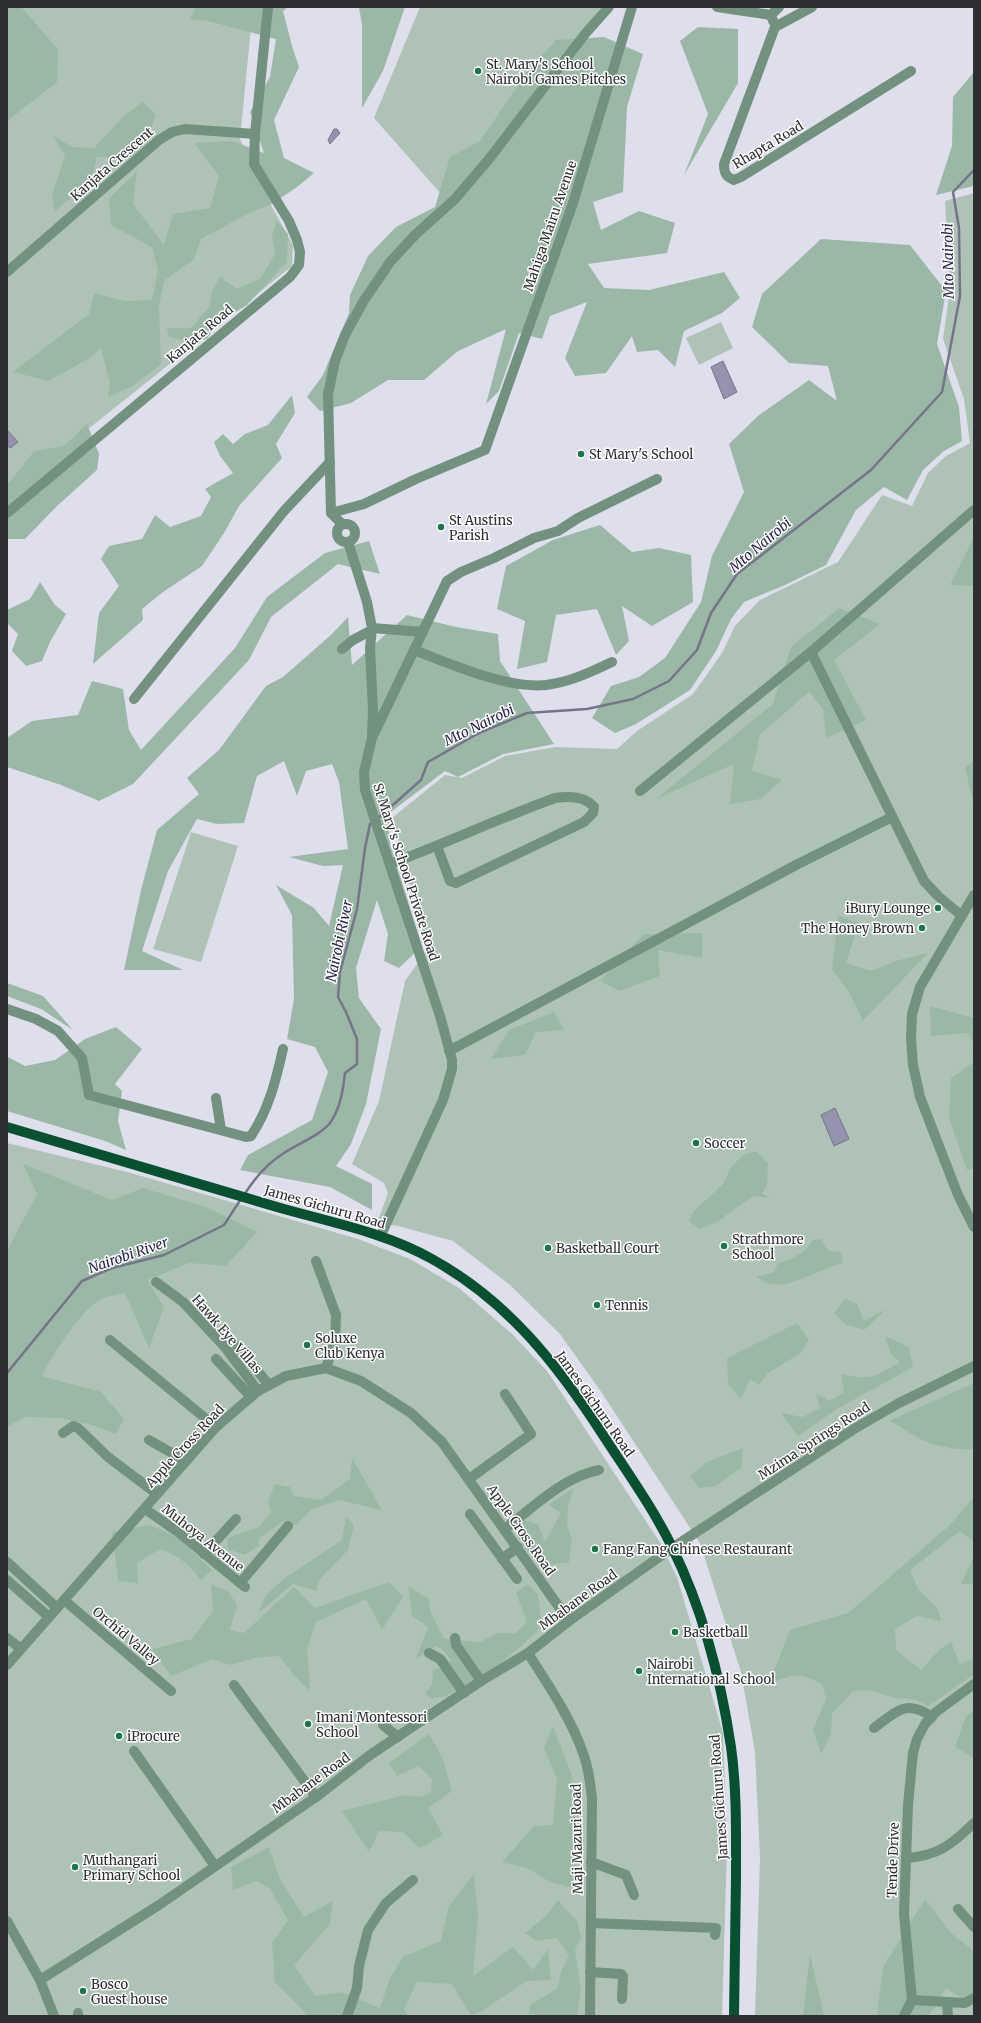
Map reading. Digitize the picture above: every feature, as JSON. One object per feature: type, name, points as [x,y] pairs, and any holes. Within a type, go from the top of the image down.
[{"type":"main road","name":"James Gichuru Road","points":[[7,1127],[236,1195],[381,1235],[430,1257],[460,1275],[488,1295],[526,1332],[582,1403],[672,1548],[693,1598],[713,1658],[731,1751],[736,1847],[734,2016]]},
{"type":"street","name":"Kanjata Road","points":[[7,513],[290,277],[299,265],[300,252],[289,221],[256,169],[254,151],[255,134],[268,7]]},
{"type":"street","points":[[372,738],[373,710],[370,648],[372,629],[366,596],[348,542],[354,537],[355,530],[350,524],[342,524],[331,513],[328,394],[335,361],[343,341],[363,302],[390,262],[416,234],[455,200],[489,159],[585,34],[609,7]]},
{"type":"street","name":"Mahiga Mairu Avenue","points":[[331,513],[364,504],[416,478],[485,450],[573,204],[632,7]]},
{"type":"street","points":[[717,7],[771,15]]},
{"type":"street","points":[[771,15],[779,7]]},
{"type":"street","points":[[771,15],[775,26],[812,7]]},
{"type":"street","name":"Rhapta Road","points":[[775,26],[724,164],[724,171],[727,177],[734,180],[911,71]]},
{"type":"street","name":"Kanjata Crescent","points":[[7,272],[159,140],[172,132],[185,129],[255,134]]},
{"type":"street","points":[[134,699],[284,511],[330,462]]},
{"type":"street","name":"St Mary's School Private Road","points":[[381,1235],[443,1100],[452,1069],[449,1051],[363,782],[372,738],[447,582],[454,576],[534,538],[558,530],[578,518],[657,479]]},
{"type":"street","points":[[640,791],[811,652],[974,510]]},
{"type":"street","points":[[342,649],[353,640],[372,629],[423,632]]},
{"type":"street","points":[[414,650],[501,680],[524,684],[545,685],[582,677],[612,662]]},
{"type":"street","points":[[811,652],[924,880],[938,896],[961,915]]},
{"type":"street","points":[[390,864],[437,846],[497,819],[555,798],[562,797],[586,800],[594,807],[593,813],[584,822],[456,883],[450,881],[437,846]]},
{"type":"street","points":[[449,1051],[796,865],[892,817]]},
{"type":"street","points":[[974,895],[920,987],[912,1014],[911,1039],[913,1065],[920,1096],[958,1195],[974,1227]]},
{"type":"street","points":[[7,1009],[36,1019],[58,1031],[82,1058],[89,1094],[246,1137],[251,1136],[265,1112],[272,1095],[283,1049]]},
{"type":"street","points":[[216,1098],[221,1130]]},
{"type":"street","points":[[316,1261],[336,1315],[335,1341],[326,1368]]},
{"type":"street","name":"Hawk Eye Villas","points":[[156,1282],[183,1302],[224,1346],[254,1394]]},
{"type":"street","points":[[110,1340],[216,1427]]},
{"type":"street","points":[[237,1346],[269,1385]]},
{"type":"street","points":[[216,1359],[254,1394]]},
{"type":"street","name":"Mzima Springs Road","points":[[672,1548],[854,1429],[899,1403],[974,1366]]},
{"type":"street","name":"Apple Cross Road","points":[[7,1665],[20,1648],[61,1604],[216,1427],[254,1394],[269,1385],[286,1376],[326,1368],[361,1381],[411,1413],[442,1442],[569,1620]]},
{"type":"street","points":[[469,1479],[531,1434],[505,1394]]},
{"type":"street","points":[[63,1433],[69,1427],[73,1426],[78,1428],[108,1457],[158,1494]]},
{"type":"street","points":[[149,1440],[186,1461]]},
{"type":"street","points":[[505,1529],[572,1479],[585,1473],[599,1470]]},
{"type":"street","name":"Muhoya Avenue","points":[[145,1509],[178,1532],[242,1585],[288,1526]]},
{"type":"street","points":[[470,1514],[517,1578]]},
{"type":"street","points":[[204,1554],[236,1519]]},
{"type":"street","points":[[502,1559],[518,1547]]},
{"type":"street","name":"Mbabane Road","points":[[40,1980],[105,1940],[316,1797],[370,1755],[481,1681],[528,1654],[569,1620],[672,1548]]},
{"type":"street","name":"Orchid Valley","points":[[7,1562],[171,1691]]},
{"type":"street","points":[[7,1580],[49,1617]]},
{"type":"street","points":[[7,1638],[20,1648]]},
{"type":"street","points":[[455,1638],[456,1645],[481,1681]]},
{"type":"street","points":[[429,1653],[440,1659],[464,1693]]},
{"type":"street","name":"Maji Mazuri Road","points":[[528,1654],[562,1710],[583,1753],[592,1798],[590,2016]]},
{"type":"street","name":"Tende Drive","points":[[912,2000],[904,1914],[909,1783],[913,1753],[916,1739],[932,1716],[974,1684]]},
{"type":"street","points":[[234,1685],[316,1797]]},
{"type":"street","points":[[874,1728],[906,1707],[921,1709],[932,1716]]},
{"type":"street","points":[[383,1725],[398,1737]]},
{"type":"street","points":[[134,1751],[214,1866]]},
{"type":"street","points":[[906,1858],[931,1855],[952,1842],[974,1823]]},
{"type":"street","points":[[591,1862],[626,1875],[634,1895]]},
{"type":"street","points":[[347,2016],[357,1988],[360,1960],[368,1930],[386,1903],[398,1890],[413,1880]]},
{"type":"street","points":[[958,1909],[974,1927]]},
{"type":"street","points":[[7,1921],[40,1980],[54,2016]]},
{"type":"street","points":[[590,1923],[716,1928],[715,1935]]},
{"type":"street","points":[[590,1972],[621,1974],[623,1976],[622,1999]]},
{"type":"street","points":[[904,2016],[912,2000],[965,2002],[974,1998]]},
{"type":"street","points":[[947,2002],[948,2016]]},
{"type":"green space","points":[[7,7],[253,7],[240,139],[262,189],[293,245],[292,266],[7,494]]},
{"type":"green space","points":[[7,7],[21,7],[58,49],[57,82],[7,121]]},
{"type":"green space","points":[[196,7],[288,7],[283,11],[299,67],[274,120],[284,158],[314,173],[272,204],[251,212],[201,239],[194,259],[164,281],[159,307],[161,364],[133,386],[108,397],[110,384],[101,348],[92,357],[48,381],[13,372],[89,314],[94,293],[125,301],[152,300],[158,270],[152,247],[111,225],[109,199],[137,171],[133,204],[164,245],[173,214],[210,208],[219,176],[194,143],[232,141],[264,153],[250,112],[270,77],[276,39],[208,21],[190,19]]},
{"type":"green space","points":[[359,7],[405,7],[383,71],[362,108],[362,25]]},
{"type":"green space","name":"St. Mary's School Nairobi Games Pitches","points":[[420,7],[610,7],[457,212],[374,118]]},
{"type":"green space","points":[[698,27],[738,29],[738,83],[684,175],[708,114],[680,41]]},
{"type":"green space","points":[[604,37],[643,54],[627,107],[623,192],[593,202],[601,230],[639,211],[675,223],[667,253],[588,264],[604,288],[649,290],[724,272],[740,298],[722,313],[684,331],[675,367],[658,350],[637,352],[632,336],[606,373],[575,376],[565,358],[587,302],[550,316],[542,339],[519,333],[499,391],[486,404],[506,329],[458,351],[424,380],[388,380],[351,403],[320,411],[307,397],[323,375],[349,313],[350,295],[368,256],[396,227],[435,207],[450,157],[480,141],[527,72],[556,40]]},
{"type":"green space","points":[[974,72],[974,186],[936,195],[952,146],[953,97]]},
{"type":"green space","points":[[143,102],[156,115],[151,129],[116,158],[97,157],[93,173],[78,192],[54,212],[52,195],[65,156],[53,136],[73,147],[94,148],[125,115]]},
{"type":"green space","points":[[974,193],[974,2016],[755,2016],[760,1858],[755,1752],[741,1672],[700,1543],[602,1393],[560,1334],[510,1285],[453,1241],[398,1226],[377,1223],[388,1193],[384,1183],[352,1164],[379,1101],[405,981],[427,950],[392,818],[445,775],[462,778],[505,756],[555,747],[617,749],[637,731],[693,694],[722,653],[735,626],[760,600],[838,562],[882,495],[912,506],[928,473],[946,456],[970,443],[964,399],[943,339],[950,289],[945,201]]},
{"type":"green space","points":[[277,221],[288,234],[287,262],[247,305],[217,323],[207,339],[191,342],[169,337],[167,328],[191,328],[209,307],[213,288],[220,277],[237,289],[260,279],[275,254],[272,236]]},
{"type":"green space","points":[[821,239],[910,245],[946,291],[937,344],[959,407],[962,441],[944,451],[923,470],[907,500],[884,487],[856,510],[826,565],[785,585],[744,602],[731,619],[716,651],[690,690],[636,724],[615,733],[592,718],[611,686],[639,677],[665,658],[701,602],[712,556],[744,492],[729,444],[759,415],[809,380],[837,401],[828,366],[789,363],[752,327],[762,294]]},
{"type":"green space","points":[[721,322],[733,348],[699,365],[686,338]]},
{"type":"green space","points":[[292,395],[295,413],[276,444],[282,458],[239,506],[224,533],[202,566],[163,592],[142,609],[143,620],[93,664],[99,613],[119,586],[101,559],[109,546],[142,539],[155,515],[170,527],[201,516],[211,497],[205,489],[233,473],[220,456],[214,442],[223,434],[233,444],[245,434],[268,425]]},
{"type":"green space","points":[[87,424],[99,454],[97,470],[57,506],[25,539],[8,539],[7,483],[10,482],[34,451],[64,446]]},
{"type":"green space","points":[[600,525],[632,552],[659,548],[691,555],[693,602],[652,626],[622,606],[629,641],[616,655],[597,609],[556,615],[547,662],[517,669],[525,621],[497,609],[506,566],[553,540]]},
{"type":"green space","points":[[974,537],[974,586],[950,585]]},
{"type":"green space","points":[[369,541],[380,574],[338,564],[271,617],[249,660],[133,784],[99,801],[61,785],[7,767],[7,738],[32,721],[78,715],[92,681],[123,689],[129,730],[141,750],[235,648],[267,597],[325,553]]},
{"type":"green space","points":[[40,582],[55,605],[66,614],[50,642],[42,661],[26,666],[12,651],[18,634],[7,623],[7,610],[30,599]]},
{"type":"green space","points":[[839,608],[880,624],[834,660],[866,720],[826,738],[823,709],[809,692],[760,734],[752,771],[782,780],[760,799],[730,804],[734,764],[656,799],[773,704],[791,647]]},
{"type":"green space","points":[[407,615],[456,627],[498,634],[500,661],[554,744],[503,754],[458,777],[445,771],[388,814],[390,844],[422,946],[399,968],[384,961],[388,934],[377,900],[356,968],[359,998],[381,1029],[366,1104],[351,1144],[336,1166],[372,1184],[372,1210],[330,1187],[240,1170],[248,1155],[312,1120],[328,1072],[315,1047],[287,1039],[294,999],[292,915],[276,885],[314,908],[329,926],[343,865],[323,866],[289,857],[348,849],[339,782],[332,764],[306,771],[297,796],[284,761],[257,776],[244,823],[217,824],[197,819],[168,871],[142,951],[183,970],[124,970],[141,890],[157,830],[199,794],[187,778],[219,750],[266,686],[283,677],[332,634],[348,617],[352,665]]},
{"type":"green space","points":[[974,762],[974,808],[965,766]]},
{"type":"green space","points":[[191,832],[238,846],[201,962],[153,949]]},
{"type":"green space","points":[[838,916],[859,923],[846,963],[871,971],[899,960],[928,953],[863,1021],[849,992],[832,969]]},
{"type":"green space","points":[[702,933],[702,958],[658,950],[660,976],[619,991],[600,981],[644,934]]},
{"type":"green space","points":[[7,983],[43,996],[73,1030],[41,1009],[7,996]]},
{"type":"green space","points":[[930,1006],[974,1018],[974,1044],[968,1033],[931,1036]]},
{"type":"green space","points":[[554,1012],[564,1030],[536,1032],[525,1055],[491,1059],[509,1030]]},
{"type":"green space","points":[[116,1027],[142,1049],[115,1084],[122,1091],[118,1121],[126,1150],[105,1141],[7,1111],[8,1057],[25,1066],[55,1060],[85,1039]]},
{"type":"green space","points":[[974,1062],[974,1168],[967,1170],[949,1118],[951,1078]]},
{"type":"green space","points":[[7,1143],[131,1173],[358,1239],[410,1259],[459,1288],[512,1334],[547,1371],[659,1541],[677,1577],[723,1733],[727,1846],[722,2016],[7,2016]]},
{"type":"green space","points":[[756,1151],[768,1163],[767,1184],[762,1194],[772,1198],[753,1196],[717,1222],[700,1229],[689,1221],[693,1212],[723,1184],[731,1167],[743,1155]]},
{"type":"green space","points":[[23,1164],[112,1200],[143,1188],[206,1207],[257,1232],[226,1266],[189,1263],[147,1280],[164,1307],[149,1348],[125,1293],[106,1297],[87,1310],[60,1344],[42,1376],[101,1392],[124,1419],[116,1434],[92,1425],[61,1418],[25,1417],[8,1426],[7,1425],[7,1251],[37,1194]]},
{"type":"green space","points":[[821,1239],[829,1251],[841,1252],[843,1263],[786,1284],[775,1285],[765,1283],[757,1276],[773,1273],[778,1263],[798,1255],[810,1245],[813,1240]]},
{"type":"green space","points":[[845,1299],[857,1304],[864,1321],[886,1309],[864,1330],[845,1324],[834,1313]]},
{"type":"green space","points":[[797,1323],[809,1340],[801,1353],[768,1373],[759,1385],[750,1379],[741,1399],[728,1384],[727,1358]]},
{"type":"green space","points":[[885,1336],[909,1347],[913,1367],[837,1409],[798,1436],[781,1413],[803,1417],[820,1408],[816,1393],[829,1401],[844,1392],[841,1374],[859,1377],[872,1376],[900,1362],[891,1354]]},
{"type":"green space","points":[[974,1383],[974,1448],[957,1449],[930,1443],[920,1439],[889,1421]]},
{"type":"green space","points":[[743,1448],[741,1468],[715,1486],[699,1488],[690,1476],[707,1462]]},
{"type":"green space","points":[[352,1458],[382,1510],[339,1500],[312,1509],[296,1525],[282,1522],[259,1538],[259,1546],[244,1555],[228,1549],[227,1538],[259,1527],[271,1512],[268,1501],[275,1484],[290,1487],[294,1496],[320,1500],[350,1479]]},
{"type":"green space","points":[[574,1488],[568,1505],[567,1525],[572,1541],[569,1562],[541,1566],[531,1556],[518,1537],[524,1520],[538,1524],[545,1542],[561,1513],[548,1505]]},
{"type":"green space","points":[[974,1497],[974,1542],[960,1531],[910,1570],[918,1589],[938,1609],[941,1621],[917,1616],[895,1629],[896,1650],[921,1670],[940,1649],[951,1642],[960,1664],[974,1658],[974,1674],[928,1706],[914,1699],[895,1698],[868,1690],[853,1691],[832,1714],[831,1735],[821,1754],[813,1730],[826,1699],[822,1684],[801,1676],[790,1676],[769,1684],[790,1630],[848,1613],[950,1525]]},
{"type":"green space","points":[[346,1517],[354,1525],[348,1550],[320,1579],[316,1591],[293,1584],[258,1613],[266,1595],[285,1578],[342,1540]]},
{"type":"green space","points":[[150,1525],[177,1537],[212,1570],[201,1580],[183,1561],[173,1554],[160,1549],[137,1563],[138,1583],[118,1581],[112,1532]]},
{"type":"green space","points":[[974,1556],[974,1584],[961,1584]]},
{"type":"green space","points":[[389,1582],[403,1597],[382,1630],[366,1599],[316,1622],[307,1649],[310,1691],[279,1656],[255,1658],[230,1665],[212,1659],[171,1676],[152,1649],[192,1639],[213,1611],[211,1584],[228,1591],[237,1605],[230,1630],[244,1633],[294,1587],[315,1608]]},
{"type":"green space","points":[[527,1584],[538,1594],[541,1619],[537,1632],[492,1671],[446,1696],[431,1699],[425,1693],[432,1685],[433,1669],[440,1668],[451,1660],[443,1650],[436,1646],[416,1659],[428,1627],[412,1616],[408,1586],[429,1599],[431,1613],[444,1639],[480,1642],[497,1633],[515,1633],[527,1622],[516,1593]]},
{"type":"green space","points":[[974,1710],[974,1758],[955,1747],[966,1716]]},
{"type":"green space","points":[[553,1726],[571,1773],[577,1836],[574,1888],[550,1882],[527,1868],[502,1862],[534,1826],[553,1825],[557,1779],[544,1748]]},
{"type":"green space","points":[[429,1734],[443,1759],[452,1791],[428,1808],[443,1835],[420,1848],[403,1832],[379,1831],[369,1852],[342,1811],[405,1795],[421,1797],[431,1792],[432,1779],[418,1766],[397,1776],[389,1763]]},
{"type":"green space","points":[[269,1847],[280,1879],[304,1917],[333,1901],[330,1924],[294,1965],[315,1996],[341,1992],[380,2008],[390,1978],[403,1957],[441,1941],[449,1906],[474,1874],[478,1918],[473,1976],[513,1947],[533,1970],[548,1949],[551,1980],[527,1981],[482,2011],[471,2015],[452,1984],[417,1982],[404,2009],[408,2016],[308,2016],[275,1982],[272,1943],[288,1920],[270,1889],[256,1881],[233,1890],[231,1867]]},
{"type":"green space","points":[[925,1899],[952,1934],[974,1951],[974,2006],[946,1988],[928,2016],[877,2016],[883,1967]]},
{"type":"green space","points":[[558,1900],[577,1920],[581,1938],[575,1949],[581,1991],[577,2016],[544,2016],[529,2013],[530,2005],[558,1988],[561,1971],[569,1956],[557,1938],[536,1941],[525,1933],[546,1916]]},
{"type":"green space","points":[[810,1954],[824,2016],[803,2016]]},
{"type":"water","points":[[334,129],[337,129],[340,133],[330,144],[328,140]]},
{"type":"water","points":[[723,361],[737,392],[724,399],[711,367]]},
{"type":"water","points":[[7,430],[18,442],[10,448],[7,444]]},
{"type":"water","points":[[835,1108],[849,1139],[834,1146],[821,1115]]},
{"type":"waterway","name":"Mto Nairobi","points":[[377,819],[421,780],[428,762],[479,733],[527,713],[587,709],[633,699],[669,681],[697,650],[711,613],[737,574],[871,470],[942,392],[960,296],[959,228],[953,192],[974,170]]},
{"type":"waterway","name":"Nairobi River","points":[[244,1195],[267,1166],[278,1157],[323,1130],[328,1125],[340,1103],[345,1073],[357,1064],[357,1039],[338,997],[340,972],[357,909],[365,848],[370,824],[373,822]]},
{"type":"waterway","name":"Nairobi River","points":[[7,1373],[82,1281],[112,1268],[164,1255],[224,1225],[241,1199]]},
{"type":"place","name":"St. Mary's School Nairobi Games Pitches","points":[[478,71]]},
{"type":"place","name":"St Mary's School","points":[[581,454]]},
{"type":"place","name":"St Austins Parish","points":[[441,527]]},
{"type":"place","name":"iBury Lounge","points":[[938,908]]},
{"type":"place","name":"The Honey Brown","points":[[922,928]]},
{"type":"place","name":"Soccer","points":[[696,1143]]},
{"type":"place","name":"Strathmore School","points":[[724,1246]]},
{"type":"place","name":"Basketball Court","points":[[548,1248]]},
{"type":"place","name":"Tennis","points":[[597,1305]]},
{"type":"place","name":"Soluxe Club Kenya","points":[[307,1345]]},
{"type":"place","name":"Fang Fang Chinese Restaurant","points":[[595,1549]]},
{"type":"place","name":"Basketball","points":[[675,1632]]},
{"type":"place","name":"Nairobi International School","points":[[639,1671]]},
{"type":"place","name":"Imani Montessori School","points":[[308,1724]]},
{"type":"place","name":"iProcure","points":[[119,1736]]},
{"type":"place","name":"Muthangari Primary School","points":[[75,1867]]},
{"type":"place","name":"Bosco Guest house","points":[[83,1991]]}]
